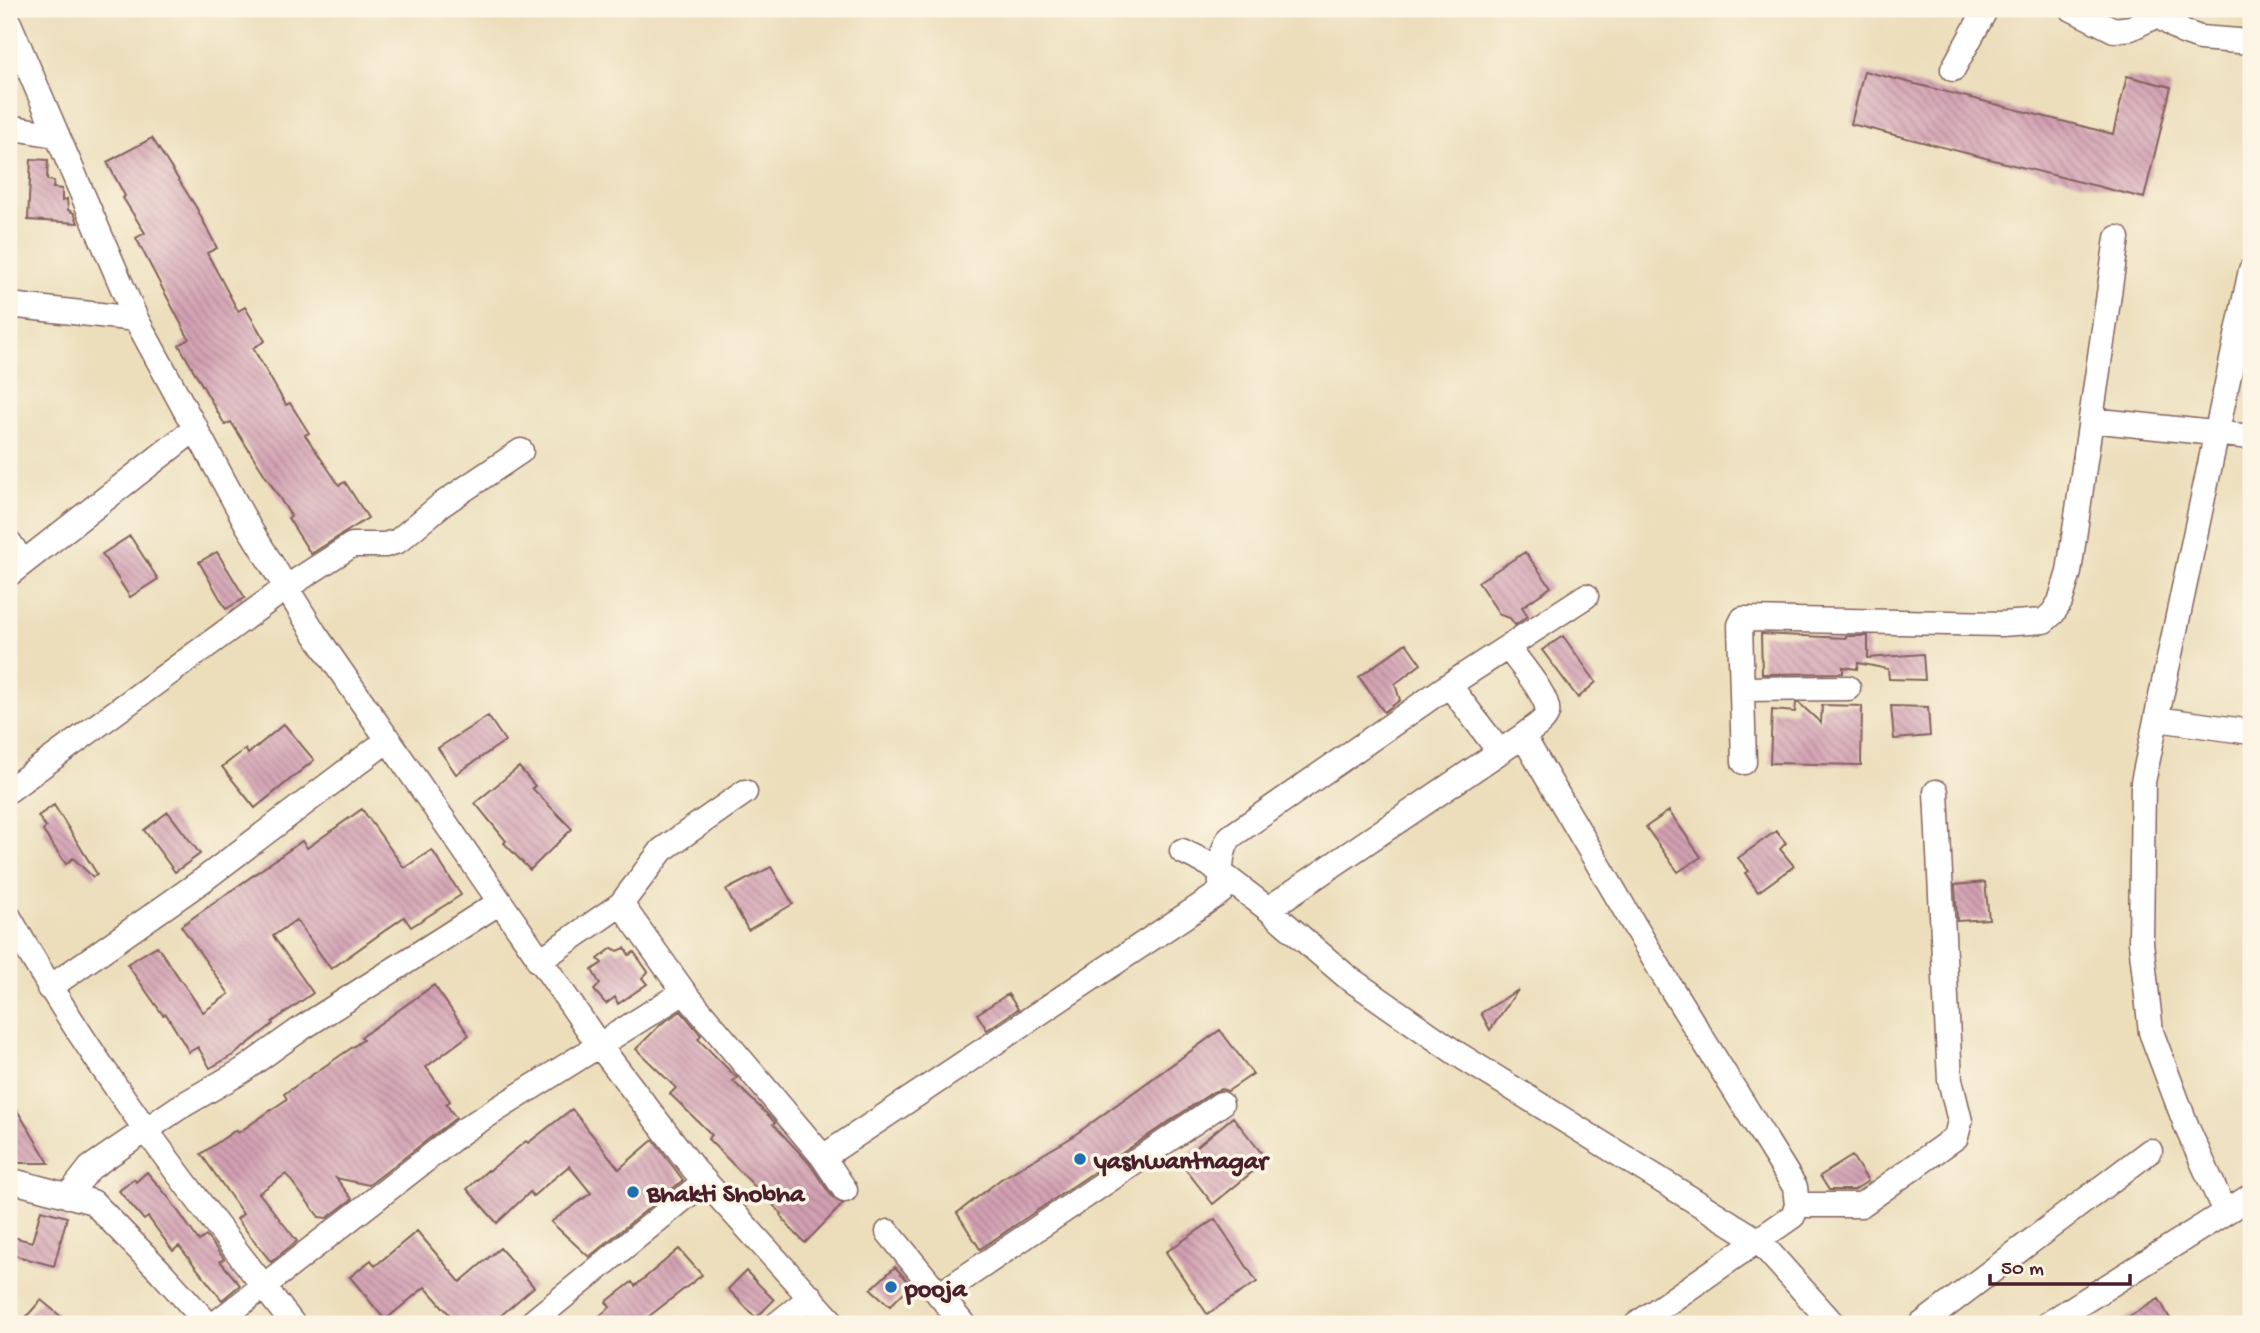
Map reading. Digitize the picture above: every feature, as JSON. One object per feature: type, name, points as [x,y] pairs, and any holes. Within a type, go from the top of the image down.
[{"type":"street","points":[[1953,69],[1986,9]]},
{"type":"street","points":[[2072,9],[2114,30],[2131,28],[2151,18],[2160,17],[2183,32],[2200,38],[2251,42]]},
{"type":"street","points":[[9,23],[136,319],[248,526],[314,635],[389,739],[599,1045],[705,1181],[834,1324]]},
{"type":"street","points":[[9,127],[55,135]]},
{"type":"street","points":[[1744,762],[1740,625],[1743,619],[2001,624],[2044,621],[2053,613],[2060,601],[2068,572],[2116,238]]},
{"type":"street","points":[[2225,1212],[2188,1130],[2151,1032],[2141,942],[2141,854],[2143,782],[2251,270]]},
{"type":"street","points":[[9,305],[136,319]]},
{"type":"street","points":[[2091,419],[2251,438]]},
{"type":"street","points":[[9,542],[16,568],[196,428]]},
{"type":"street","points":[[9,790],[287,587],[352,545],[385,545],[398,541],[441,505],[521,451]]},
{"type":"street","points":[[823,1157],[1221,892],[1224,847],[1230,837],[1449,685],[1586,596]]},
{"type":"street","points":[[1268,909],[1523,736],[1546,717],[1549,709],[1544,697],[1508,647]]},
{"type":"street","points":[[1449,685],[1499,751]]},
{"type":"street","points":[[1742,690],[1848,688]]},
{"type":"street","points":[[2157,719],[2251,732]]},
{"type":"street","points":[[1523,736],[1671,988],[1796,1187],[1797,1205],[1793,1216],[1637,1324]]},
{"type":"street","points":[[49,988],[203,880],[389,739]]},
{"type":"street","points":[[539,961],[621,904],[662,850],[745,792]]},
{"type":"street","points":[[1797,1205],[1861,1205],[1956,1137],[1960,1121],[1950,1080],[1936,792]]},
{"type":"street","points":[[1182,851],[1209,864],[1268,909],[1346,976],[1456,1054],[1759,1241],[1833,1324]]},
{"type":"street","points":[[68,1196],[90,1168],[178,1108],[242,1071],[302,1028],[500,902]]},
{"type":"street","points":[[621,904],[684,992],[823,1157],[845,1190]]},
{"type":"street","points":[[9,917],[49,988],[146,1130],[293,1324]]},
{"type":"street","points":[[215,1324],[464,1130],[684,992]]},
{"type":"street","points":[[939,1295],[1221,1104]]},
{"type":"street","points":[[1922,1324],[2150,1151]]},
{"type":"street","points":[[9,1180],[93,1202],[208,1324]]},
{"type":"street","points":[[530,1324],[705,1181]]},
{"type":"street","points":[[2048,1324],[2251,1196]]},
{"type":"street","points":[[888,1232],[963,1324]]},
{"type":"street","points":[[777,1324],[811,1297]]},
{"type":"building","points":[[1864,71],[2113,134],[2127,76],[2171,87],[2144,198],[1851,124]]},
{"type":"building","points":[[152,138],[196,207],[217,248],[207,253],[238,311],[245,307],[265,341],[253,348],[286,405],[290,403],[309,433],[305,435],[339,485],[345,482],[368,518],[311,554],[288,518],[291,516],[231,422],[225,425],[179,345],[189,339],[136,238],[145,233],[123,198],[125,196],[107,162]]},
{"type":"building","points":[[31,159],[48,160],[47,180],[54,181],[53,188],[62,189],[62,201],[67,199],[68,210],[74,213],[78,223],[28,220]]},
{"type":"building","points":[[130,536],[158,579],[130,597],[102,554]]},
{"type":"building","points":[[217,552],[245,598],[226,609],[199,562]]},
{"type":"building","points":[[1525,552],[1551,587],[1522,607],[1528,616],[1515,625],[1510,618],[1500,615],[1478,582]]},
{"type":"building","points":[[1761,634],[1846,638],[1868,636],[1868,658],[1923,654],[1925,680],[1889,679],[1888,669],[1858,663],[1857,669],[1843,667],[1843,673],[1762,674]]},
{"type":"building","points":[[1563,636],[1596,682],[1578,698],[1542,650]]},
{"type":"building","points":[[1406,643],[1421,664],[1395,684],[1400,700],[1384,712],[1359,677]]},
{"type":"building","points":[[1796,703],[1821,723],[1822,705],[1862,706],[1861,765],[1770,763],[1772,710],[1795,712]]},
{"type":"building","points":[[1891,706],[1928,707],[1930,736],[1894,739]]},
{"type":"building","points":[[488,716],[505,741],[456,774],[438,748]]},
{"type":"building","points":[[284,724],[314,760],[255,808],[222,767],[245,749],[248,754]]},
{"type":"building","points":[[519,767],[535,786],[532,788],[572,829],[530,870],[504,843],[506,841],[475,803]]},
{"type":"building","points":[[54,805],[97,874],[93,877],[73,858],[66,864],[43,831],[46,827],[38,816]]},
{"type":"building","points":[[362,809],[404,868],[432,850],[461,895],[411,927],[404,917],[331,969],[296,920],[273,936],[313,993],[272,1022],[273,1024],[235,1054],[210,1068],[198,1047],[189,1052],[166,1014],[163,1015],[127,964],[157,946],[203,1012],[229,994],[181,926],[302,841],[307,848]]},
{"type":"building","points":[[1669,811],[1701,857],[1678,872],[1646,827]]},
{"type":"building","points":[[168,812],[200,854],[175,872],[144,830]]},
{"type":"building","points":[[1776,831],[1786,843],[1780,849],[1794,866],[1758,892],[1745,873],[1749,871],[1738,858]]},
{"type":"building","points":[[771,867],[793,904],[748,930],[726,890]]},
{"type":"building","points":[[1985,882],[1989,919],[1957,921],[1955,885]]},
{"type":"building","points":[[612,948],[618,951],[625,948],[629,955],[634,952],[648,972],[642,978],[647,984],[618,1004],[615,997],[606,1004],[594,990],[600,984],[592,970],[602,963],[598,959]]},
{"type":"building","points":[[434,985],[469,1035],[426,1067],[450,1101],[446,1104],[456,1118],[369,1185],[336,1178],[352,1199],[327,1218],[319,1217],[286,1174],[259,1193],[297,1241],[271,1262],[237,1219],[243,1214],[201,1154],[236,1130],[238,1133],[287,1099],[284,1094],[363,1040],[361,1037]]},
{"type":"building","points":[[1518,990],[1490,1030],[1481,1013]]},
{"type":"building","points":[[1008,994],[1018,1009],[987,1030],[977,1014]]},
{"type":"building","points":[[681,1011],[701,1035],[698,1039],[737,1078],[733,1081],[769,1116],[775,1123],[773,1124],[809,1163],[833,1198],[843,1204],[805,1243],[790,1228],[782,1214],[708,1139],[712,1135],[670,1094],[676,1088],[636,1049],[661,1024]]},
{"type":"building","name":"yashwantnagar","points":[[1220,1030],[1253,1074],[1228,1091],[1221,1089],[1213,1092],[980,1249],[957,1213],[1001,1179],[1069,1139]]},
{"type":"building","points":[[9,1097],[49,1163],[9,1163]]},
{"type":"building","points":[[572,1109],[619,1169],[653,1140],[683,1180],[589,1257],[551,1222],[591,1193],[569,1166],[533,1196],[530,1192],[497,1223],[467,1189],[526,1141],[528,1143]]},
{"type":"building","points":[[1233,1117],[1267,1160],[1213,1204],[1179,1161]]},
{"type":"building","points":[[1852,1156],[1868,1181],[1854,1190],[1829,1190],[1820,1176]]},
{"type":"building","points":[[147,1172],[199,1241],[206,1236],[224,1259],[220,1261],[240,1285],[222,1300],[179,1246],[173,1251],[148,1217],[144,1220],[119,1191]]},
{"type":"building","points":[[41,1210],[67,1217],[54,1266],[9,1254],[9,1236],[32,1242]]},
{"type":"building","points":[[1215,1219],[1257,1282],[1207,1314],[1166,1252]]},
{"type":"building","points":[[417,1231],[460,1282],[500,1248],[534,1287],[491,1324],[458,1324],[425,1287],[385,1320],[350,1277],[371,1260],[375,1266]]},
{"type":"building","points":[[679,1249],[702,1275],[639,1324],[590,1324],[610,1307],[606,1302],[632,1282],[635,1286]]},
{"type":"building","name":"pooja","points":[[895,1267],[911,1285],[890,1306],[871,1289]]},
{"type":"building","points":[[746,1271],[774,1300],[756,1318],[728,1289]]},
{"type":"building","points":[[2159,1299],[2173,1324],[2116,1324]]},
{"type":"building","points":[[41,1300],[70,1324],[20,1324]]},
{"type":"place","name":"yashwantnagar","points":[[1080,1159]]},
{"type":"place","name":"Bhakti Shobha","points":[[633,1192]]},
{"type":"place","name":"pooja","points":[[891,1287]]}]
